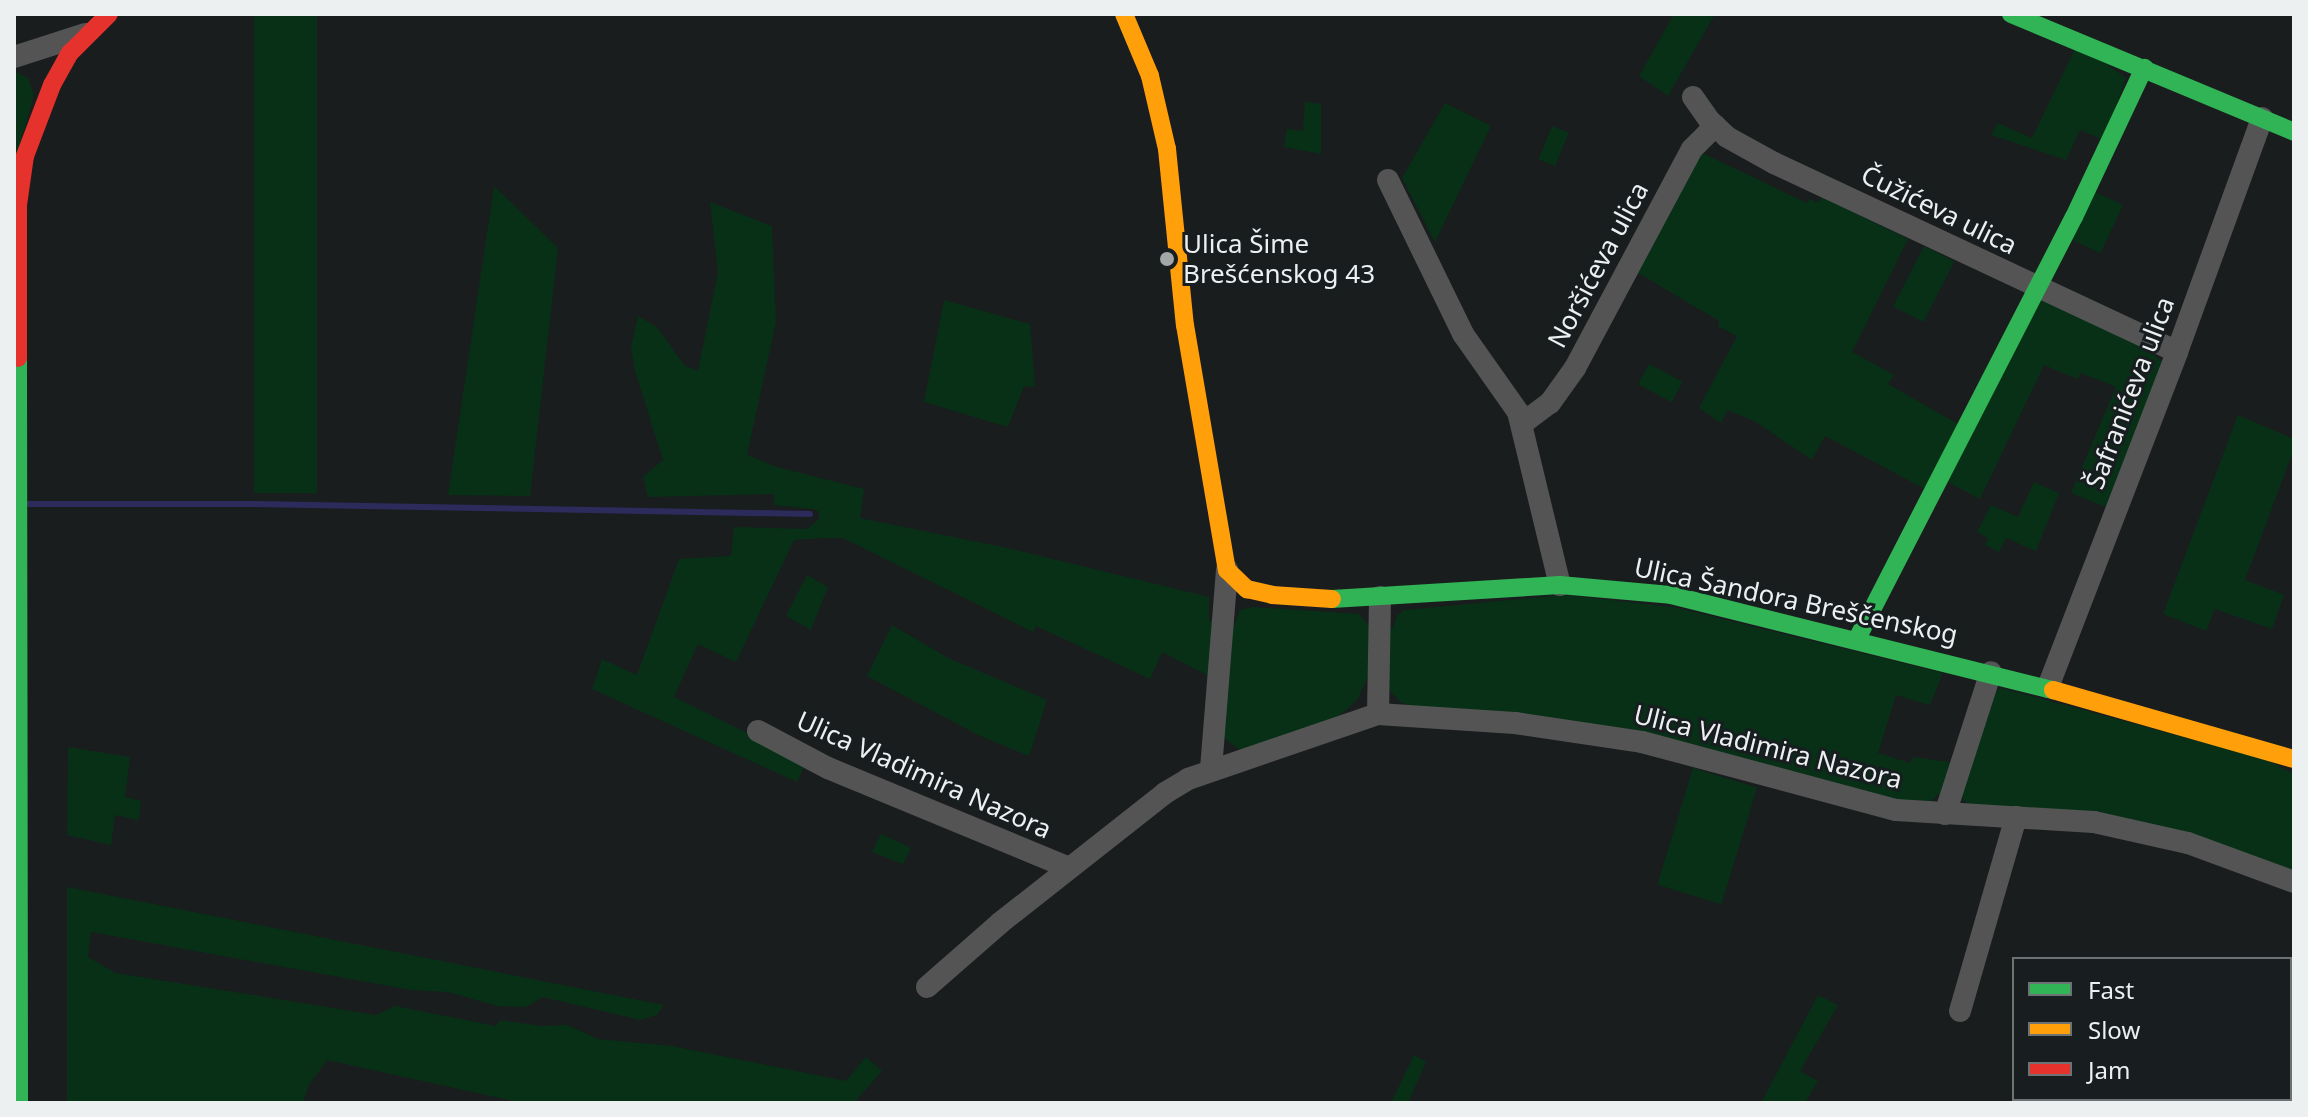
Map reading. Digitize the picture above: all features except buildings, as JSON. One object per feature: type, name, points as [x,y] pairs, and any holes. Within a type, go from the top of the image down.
[{"type":"street","points":[[19,1103],[16,236],[22,175],[31,136],[52,85],[85,34],[109,14]]},
{"type":"street","points":[[1124,14],[1150,76],[1167,149],[1185,325],[1227,570],[1211,769]]},
{"type":"street","points":[[2011,14],[2294,132]]},
{"type":"street","points":[[14,57],[85,34]]},
{"type":"street","points":[[1858,637],[2037,288],[2144,68]]},
{"type":"street","name":"Čužićeva ulica","points":[[1693,97],[1715,126],[1774,163],[2177,352]]},
{"type":"street","name":"Šafranićeva ulica","points":[[2048,687],[2177,352],[2262,118]]},
{"type":"street","name":"Noršićeva ulica","points":[[1523,423],[1550,403],[1575,368],[1692,149],[1715,126]]},
{"type":"street","points":[[1388,180],[1463,334],[1513,402],[1523,423],[1560,585]]},
{"type":"street","name":"Ulica Šandora Breščenskog","points":[[1227,570],[1247,589],[1272,595],[1380,597],[1560,585],[1671,595],[1858,637],[2048,687],[2294,759]]},
{"type":"street","points":[[1378,714],[1380,597]]},
{"type":"street","points":[[1945,814],[1991,672]]},
{"type":"street","name":"Ulica Vladimira Nazora","points":[[927,987],[1069,868],[1165,793],[1211,769],[1378,714],[1515,723],[1642,742],[1723,761],[1880,806],[1945,814],[2067,819],[2149,833],[2294,882]]},
{"type":"street","name":"Ulica Vladimira Nazora","points":[[758,731],[841,773],[1069,868]]},
{"type":"street","points":[[1960,1011],[2016,817]]},
{"type":"green space","points":[[254,14],[317,14],[317,493],[254,493]]},
{"type":"green space","points":[[1674,14],[1715,14],[1668,96],[1639,76]]},
{"type":"green space","points":[[2075,49],[2105,63],[2126,78],[2104,140],[2080,130],[2066,160],[1991,135],[1998,123],[2032,138]]},
{"type":"green space","points":[[14,71],[28,78],[34,95],[14,166]]},
{"type":"green space","points":[[1305,102],[1321,104],[1321,154],[1284,147],[1287,129],[1303,131]]},
{"type":"green space","points":[[1445,103],[1491,126],[1435,242],[1402,178]]},
{"type":"green space","points":[[1552,126],[1569,133],[1555,166],[1539,159]]},
{"type":"green space","points":[[1698,151],[1807,203],[1810,199],[1818,203],[1822,197],[1908,239],[1852,352],[1894,375],[1888,384],[1958,424],[1927,490],[1825,436],[1812,460],[1756,422],[1728,410],[1721,423],[1699,408],[1737,336],[1718,326],[1719,321],[1635,271]]},
{"type":"green space","points":[[494,186],[558,248],[530,496],[448,495]]},
{"type":"green space","points":[[2093,191],[2123,205],[2101,253],[2071,239]]},
{"type":"green space","points":[[710,202],[772,226],[776,322],[747,455],[777,467],[864,489],[860,518],[1012,549],[1209,597],[1209,621],[1214,621],[1209,676],[1162,652],[1150,679],[1036,626],[1033,632],[843,538],[825,538],[794,540],[736,662],[698,644],[674,697],[806,762],[797,782],[592,689],[602,659],[637,675],[679,559],[731,556],[734,527],[807,529],[819,519],[819,512],[814,509],[774,505],[774,494],[648,497],[643,477],[663,460],[635,371],[631,348],[638,316],[657,327],[684,365],[698,371],[718,272]]},
{"type":"green space","points":[[1924,246],[1954,261],[1923,322],[1893,307]]},
{"type":"green space","points":[[2041,297],[2146,348],[2166,365],[2109,508],[2071,493],[2116,387],[2081,373],[2077,379],[2044,365],[1980,499],[1944,480]]},
{"type":"green space","points":[[944,300],[1030,324],[1035,387],[1024,386],[1008,427],[924,402]]},
{"type":"green space","points":[[1649,364],[1683,382],[1672,402],[1638,384]]},
{"type":"green space","points":[[2238,415],[2294,439],[2294,449],[2245,580],[2284,595],[2272,629],[2215,609],[2206,631],[2163,614]]},
{"type":"green space","points":[[2034,482],[2059,493],[2036,551],[2006,538],[1999,552],[1985,545],[1988,538],[1977,532],[1991,505],[2018,517]]},
{"type":"green space","points":[[807,575],[828,587],[811,630],[786,616]]},
{"type":"green space","points":[[1564,595],[1673,607],[1943,673],[1930,705],[1896,695],[1878,753],[1910,763],[1913,757],[1955,763],[1943,790],[1929,803],[1920,805],[1411,706],[1400,702],[1386,686],[1387,628],[1393,628],[1397,616],[1404,610]]},
{"type":"green space","points":[[1253,607],[1359,614],[1369,626],[1368,677],[1357,700],[1338,717],[1247,750],[1239,749],[1224,738],[1229,626],[1234,626],[1240,610]]},
{"type":"green space","points":[[892,625],[948,658],[1047,700],[1029,756],[978,735],[867,676]]},
{"type":"green space","points":[[2001,688],[2265,759],[2294,774],[2294,876],[2190,836],[1970,807],[1961,796],[1996,691]]},
{"type":"green space","points":[[68,747],[130,757],[125,797],[141,801],[139,820],[115,815],[111,845],[67,835]]},
{"type":"green space","points":[[1693,768],[1757,788],[1721,904],[1657,885]]},
{"type":"green space","points":[[881,834],[911,848],[903,864],[872,852]]},
{"type":"green space","points":[[67,887],[664,1005],[657,1015],[640,1020],[543,997],[526,1007],[497,1006],[448,992],[411,990],[91,932],[88,957],[116,973],[376,1015],[395,1006],[496,1026],[500,1020],[542,1026],[567,1025],[598,1039],[672,1046],[846,1081],[866,1057],[882,1071],[854,1103],[523,1103],[327,1060],[309,1085],[303,1103],[67,1103]]},
{"type":"green space","points":[[1818,995],[1838,1005],[1800,1071],[1818,1081],[1805,1103],[1761,1103]]},
{"type":"green space","points":[[1414,1055],[1426,1062],[1408,1103],[1391,1103]]},
{"type":"waterway","points":[[25,504],[251,504],[810,514]]},
{"type":"traffic: fast","points":[[2011,14],[2294,132]]},
{"type":"traffic: fast","points":[[1858,637],[2074,217],[2144,68]]},
{"type":"traffic: fast","points":[[18,358],[19,1103]]},
{"type":"traffic: fast","points":[[1332,599],[1560,585],[1671,595],[2053,690]]},
{"type":"traffic: slow","points":[[1124,14],[1150,76],[1167,149],[1185,325],[1227,570],[1247,589],[1272,595],[1332,599]]},
{"type":"traffic: slow","points":[[2053,690],[2294,759]]},
{"type":"traffic: jam","points":[[18,358],[18,205],[25,156],[52,85],[70,53],[109,14]]},
{"type":"place","name":"Ulica Šime Brešćenskog 43","points":[[1167,259]]}]
